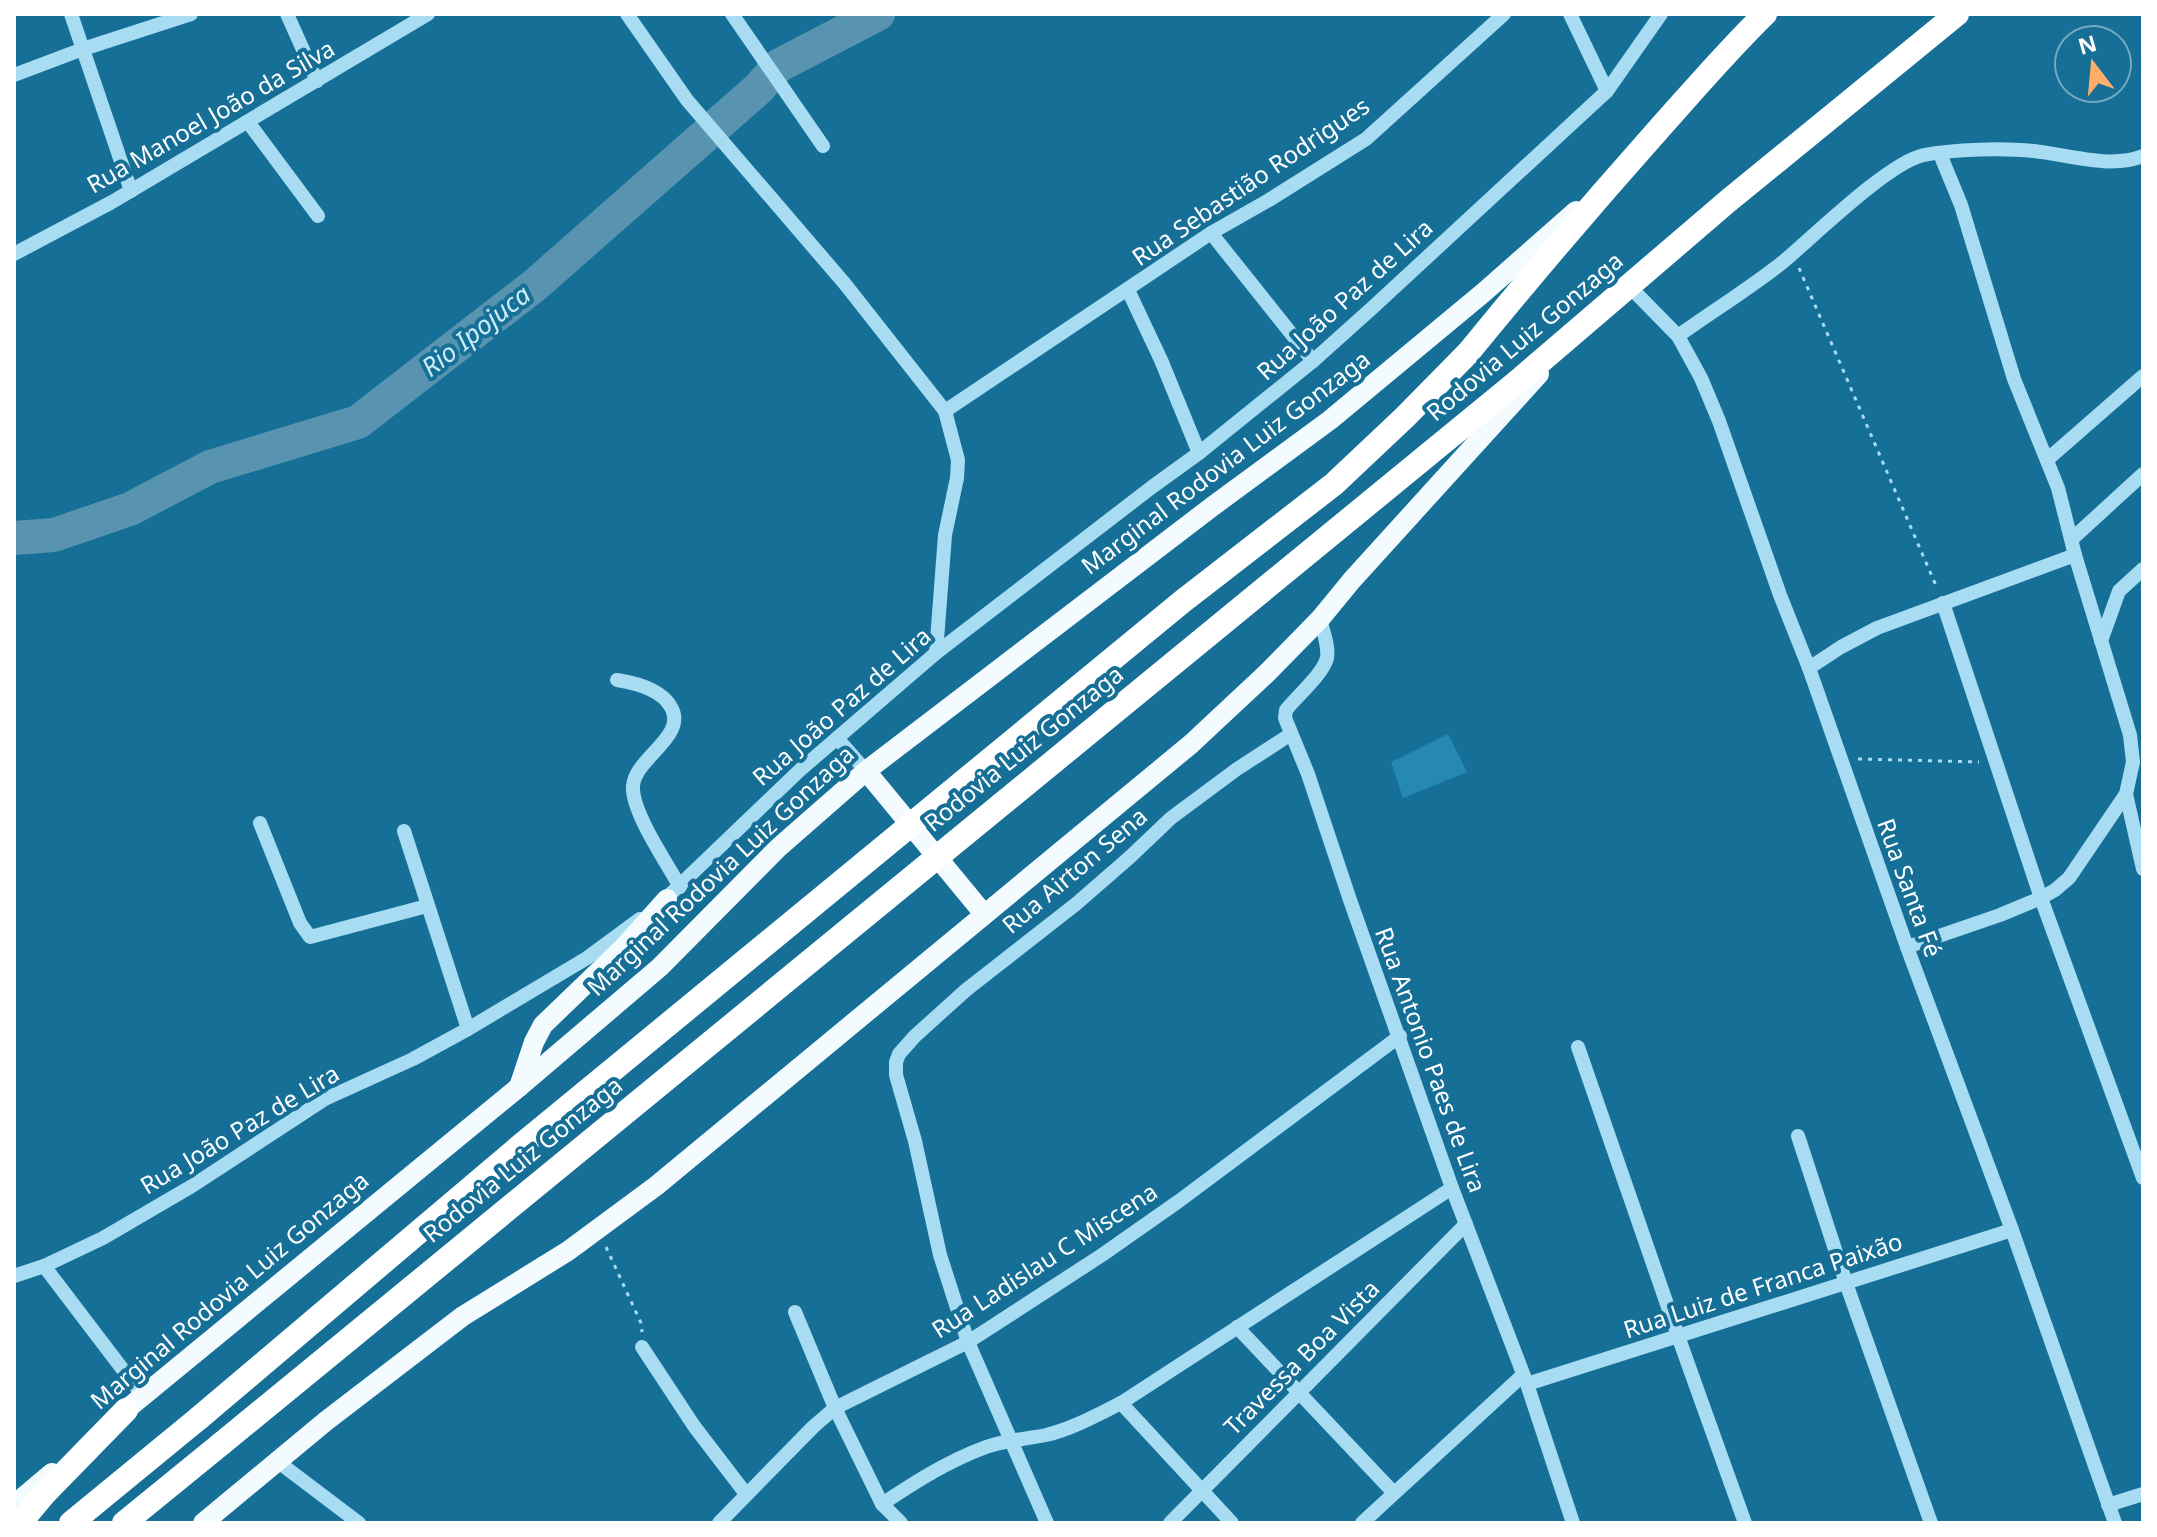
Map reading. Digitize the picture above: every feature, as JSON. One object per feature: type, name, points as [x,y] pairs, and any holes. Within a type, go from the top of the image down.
[{"type":"highway","name":"Rodovia Luiz Gonzaga","points":[[71,1523],[519,1147],[1146,632],[1334,484],[1468,353],[1624,169],[1765,14]]},
{"type":"highway","name":"Rodovia Luiz Gonzaga","points":[[124,1523],[1518,381],[1728,201],[1957,14]]},
{"type":"highway","points":[[20,1523],[45,1493],[135,1403]]},
{"type":"main road","name":"Marginal Rodovia Luiz Gonzaga","points":[[14,1505],[660,967],[778,848],[866,771],[1330,420],[1483,293],[1624,169]]},
{"type":"main road","points":[[203,1523],[326,1421],[463,1316],[568,1251],[656,1186],[1191,744],[1320,619],[1576,333]]},
{"type":"main road","points":[[866,771],[984,914]]},
{"type":"main road","points":[[519,1087],[543,1025],[623,948],[673,893]]},
{"type":"street","points":[[71,14],[131,191]]},
{"type":"street","points":[[14,75],[191,14]]},
{"type":"street","points":[[287,14],[317,81]]},
{"type":"street","name":"Rua Manoel João da Silva","points":[[14,254],[131,191],[428,14]]},
{"type":"street","points":[[627,14],[687,100],[845,284],[945,411],[958,460],[945,535],[936,653]]},
{"type":"street","points":[[732,14],[823,146]]},
{"type":"street","name":"Rua Sebastião Rodrigues","points":[[945,411],[1211,233],[1366,139],[1504,14]]},
{"type":"street","points":[[1570,14],[1607,91]]},
{"type":"street","name":"Rua João Paz de Lira","points":[[14,1276],[44,1266],[103,1238],[192,1186],[325,1099],[413,1059],[468,1029],[587,958],[673,893],[800,770],[936,653],[1199,453],[1313,361],[1607,91],[1661,14]]},
{"type":"street","points":[[248,122],[318,216]]},
{"type":"street","points":[[1678,336],[1793,253],[1903,164],[1921,156],[1997,150],[2031,151],[2109,162],[2143,156]]},
{"type":"street","points":[[1907,947],[2000,915],[2055,890],[2069,878],[2126,794],[2133,762],[2130,735],[2075,555],[2058,488],[2014,379],[1961,205],[1940,154]]},
{"type":"street","points":[[1211,233],[1313,361]]},
{"type":"street","name":"Rua Santa Fé","points":[[1630,287],[1678,336],[1701,378],[1719,421],[2115,1523]]},
{"type":"street","name":"Rua Sebastião Rodrigues","points":[[1128,290],[1199,453]]},
{"type":"street","points":[[2048,459],[2143,376]]},
{"type":"street","points":[[2072,539],[2143,474]]},
{"type":"street","points":[[1809,668],[1877,628],[2075,555]]},
{"type":"street","points":[[2101,641],[2119,591],[2143,569]]},
{"type":"street","points":[[1943,603],[2041,898],[2143,1178]]},
{"type":"street","points":[[1291,734],[1285,718],[1286,710],[1327,659],[1320,619]]},
{"type":"street","points":[[617,680],[639,684],[659,694],[669,702],[674,713],[670,733],[637,772],[633,782],[633,795],[673,893]]},
{"type":"street","name":"Rua Antonio Paes de Lira","points":[[1291,734],[1308,774],[1452,1188],[1525,1379],[1573,1523]]},
{"type":"street","name":"Rua Airton Sena","points":[[968,1342],[940,1255],[915,1141],[896,1075],[899,1054],[966,990],[1076,904],[1171,818],[1291,734]]},
{"type":"street","points":[[837,738],[866,771]]},
{"type":"street","points":[[2126,794],[2143,869]]},
{"type":"street","points":[[260,823],[300,923],[310,937],[427,906]]},
{"type":"street","points":[[404,831],[468,1029]]},
{"type":"street","name":"Rua Ladislau C Miscena","points":[[719,1523],[835,1408],[968,1342],[1102,1255],[1400,1036]]},
{"type":"street","points":[[1578,1047],[1745,1523]]},
{"type":"street","points":[[1798,1136],[1931,1523]]},
{"type":"street","points":[[882,1504],[923,1477],[986,1447],[1048,1435],[1121,1403],[1452,1188]]},
{"type":"street","name":"Travessa Boa Vista","points":[[1170,1523],[1466,1224]]},
{"type":"street","name":"Rua Luiz de Franca Paixão","points":[[1362,1523],[1525,1379],[1678,1336],[2012,1230]]},
{"type":"street","points":[[44,1266],[135,1403]]},
{"type":"street","points":[[795,1312],[835,1408],[882,1504],[901,1523]]},
{"type":"street","points":[[1237,1327],[1394,1493]]},
{"type":"street","points":[[968,1342],[1047,1523]]},
{"type":"street","points":[[642,1347],[694,1426],[746,1494]]},
{"type":"street","points":[[1121,1403],[1232,1523]]},
{"type":"street","points":[[277,1461],[359,1523]]},
{"type":"street","points":[[2108,1505],[2143,1494]]},
{"type":"path","points":[[1793,253],[1943,603]]},
{"type":"path","points":[[1839,756],[1869,761],[1997,762]]},
{"type":"path","points":[[597,1230],[641,1323],[642,1347]]},
{"type":"shaded area","points":[[1448,734],[1467,772],[1403,798],[1391,762]]},
{"type":"waterway","name":"Rio Ipojuca","points":[[14,538],[54,535],[130,509],[210,467],[358,422],[535,285],[759,88],[778,66],[878,14]]}]
